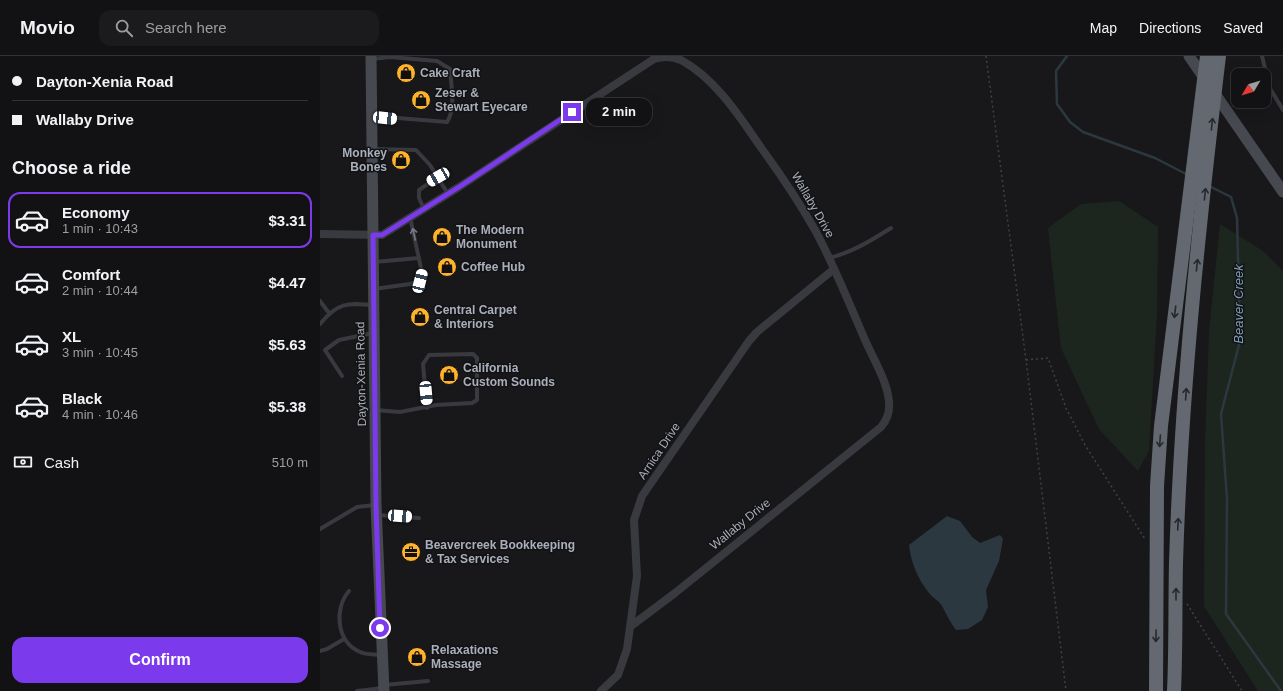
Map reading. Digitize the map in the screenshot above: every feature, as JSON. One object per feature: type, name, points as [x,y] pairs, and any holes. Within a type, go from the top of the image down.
[{"type":"highway","points":[[1156,691],[1157,597],[1152,542],[1161,426],[1207,56]]},
{"type":"highway","points":[[1174,691],[1176,563],[1184,426],[1219,56]]},
{"type":"main road","points":[[1190,56],[1283,192]]},
{"type":"main road","name":"Dayton-Xenia Road","points":[[371,57],[376,510],[384,688]]},
{"type":"street","name":"Wallaby Drive","points":[[320,234],[382,235],[448,194],[654,59],[662,56],[674,57],[707,80],[738,114],[799,203],[834,269],[885,387],[890,402],[890,409],[886,421],[881,427],[631,626]]},
{"type":"street","name":"Arnica Drive","points":[[601,691],[614,680],[620,670],[627,649],[637,576],[634,520],[642,496],[748,342],[757,332],[834,269]]},
{"type":"lane","points":[[1262,56],[1265,68]]},
{"type":"lane","points":[[371,57],[437,61],[450,69],[451,116],[447,122],[372,116]]},
{"type":"lane","points":[[1271,90],[1283,110]]},
{"type":"lane","points":[[372,149],[416,150],[430,165],[448,194]]},
{"type":"lane","points":[[424,209],[419,198],[419,190],[438,177]]},
{"type":"lane","points":[[373,289],[410,284],[420,281],[422,273],[410,217]]},
{"type":"lane","points":[[828,258],[840,255],[872,240],[891,228]]},
{"type":"lane","points":[[373,262],[419,258]]},
{"type":"lane","points":[[320,301],[329,313]]},
{"type":"lane","points":[[320,324],[334,309],[350,303],[374,305]]},
{"type":"lane","points":[[342,376],[325,350],[338,340],[374,333]]},
{"type":"lane","points":[[375,410],[400,412],[427,408],[436,405],[472,403],[477,400],[477,358],[473,354],[428,355],[423,364],[427,408]]},
{"type":"lane","points":[[320,529],[357,507],[418,518]]},
{"type":"lane","points":[[349,590],[342,598],[340,616],[341,631],[344,639],[350,646],[360,652],[382,655]]},
{"type":"lane","points":[[320,651],[327,649],[344,639]]},
{"type":"lane","points":[[357,691],[428,680]]},
{"type":"path","points":[[986,56],[1026,360],[1066,691]]},
{"type":"path","points":[[1026,360],[1048,358],[1066,408],[1085,445],[1152,542]]},
{"type":"path","points":[[1187,604],[1242,691]]},
{"type":"shaded area","points":[[1119,201],[1158,227],[1157,314],[1149,450],[1138,471],[1099,429],[1061,348],[1048,228],[1081,204]]},
{"type":"shaded area","points":[[1220,224],[1263,251],[1283,271],[1283,691],[1258,691],[1204,606],[1205,445],[1209,332]]},
{"type":"shaded area","points":[[947,516],[960,521],[972,537],[980,543],[1000,535],[1003,539],[999,561],[986,590],[988,607],[982,620],[968,629],[956,630],[941,604],[929,593],[922,582],[913,564],[910,552],[909,545]]},
{"type":"waterway","name":"Beaver Creek","points":[[1067,56],[1056,71],[1057,104],[1070,122],[1083,132],[1155,158],[1188,175]]},
{"type":"waterway","name":"Beaver Creek","points":[[1209,186],[1231,197],[1237,218],[1240,341],[1221,414],[1227,499],[1226,614],[1281,691]]},
{"type":"place","name":"Cake Craft","points":[[406,73]]},
{"type":"place","name":"Zeser & Stewart Eyecare","points":[[421,100]]},
{"type":"place","name":"Monkey Bones","points":[[401,160]]},
{"type":"place","name":"The Modern Monument","points":[[442,237]]},
{"type":"place","name":"Coffee Hub","points":[[447,267]]},
{"type":"place","name":"Central Carpet & Interiors","points":[[420,317]]},
{"type":"place","name":"California Custom Sounds","points":[[449,375]]},
{"type":"place","name":"Beavercreek Bookkeeping & Tax Services","points":[[411,552]]},
{"type":"place","name":"Relaxations Massage","points":[[417,657]]},
{"type":"route","points":[[380,628],[376,506],[373,235],[382,235],[459,187],[572,112]]}]
